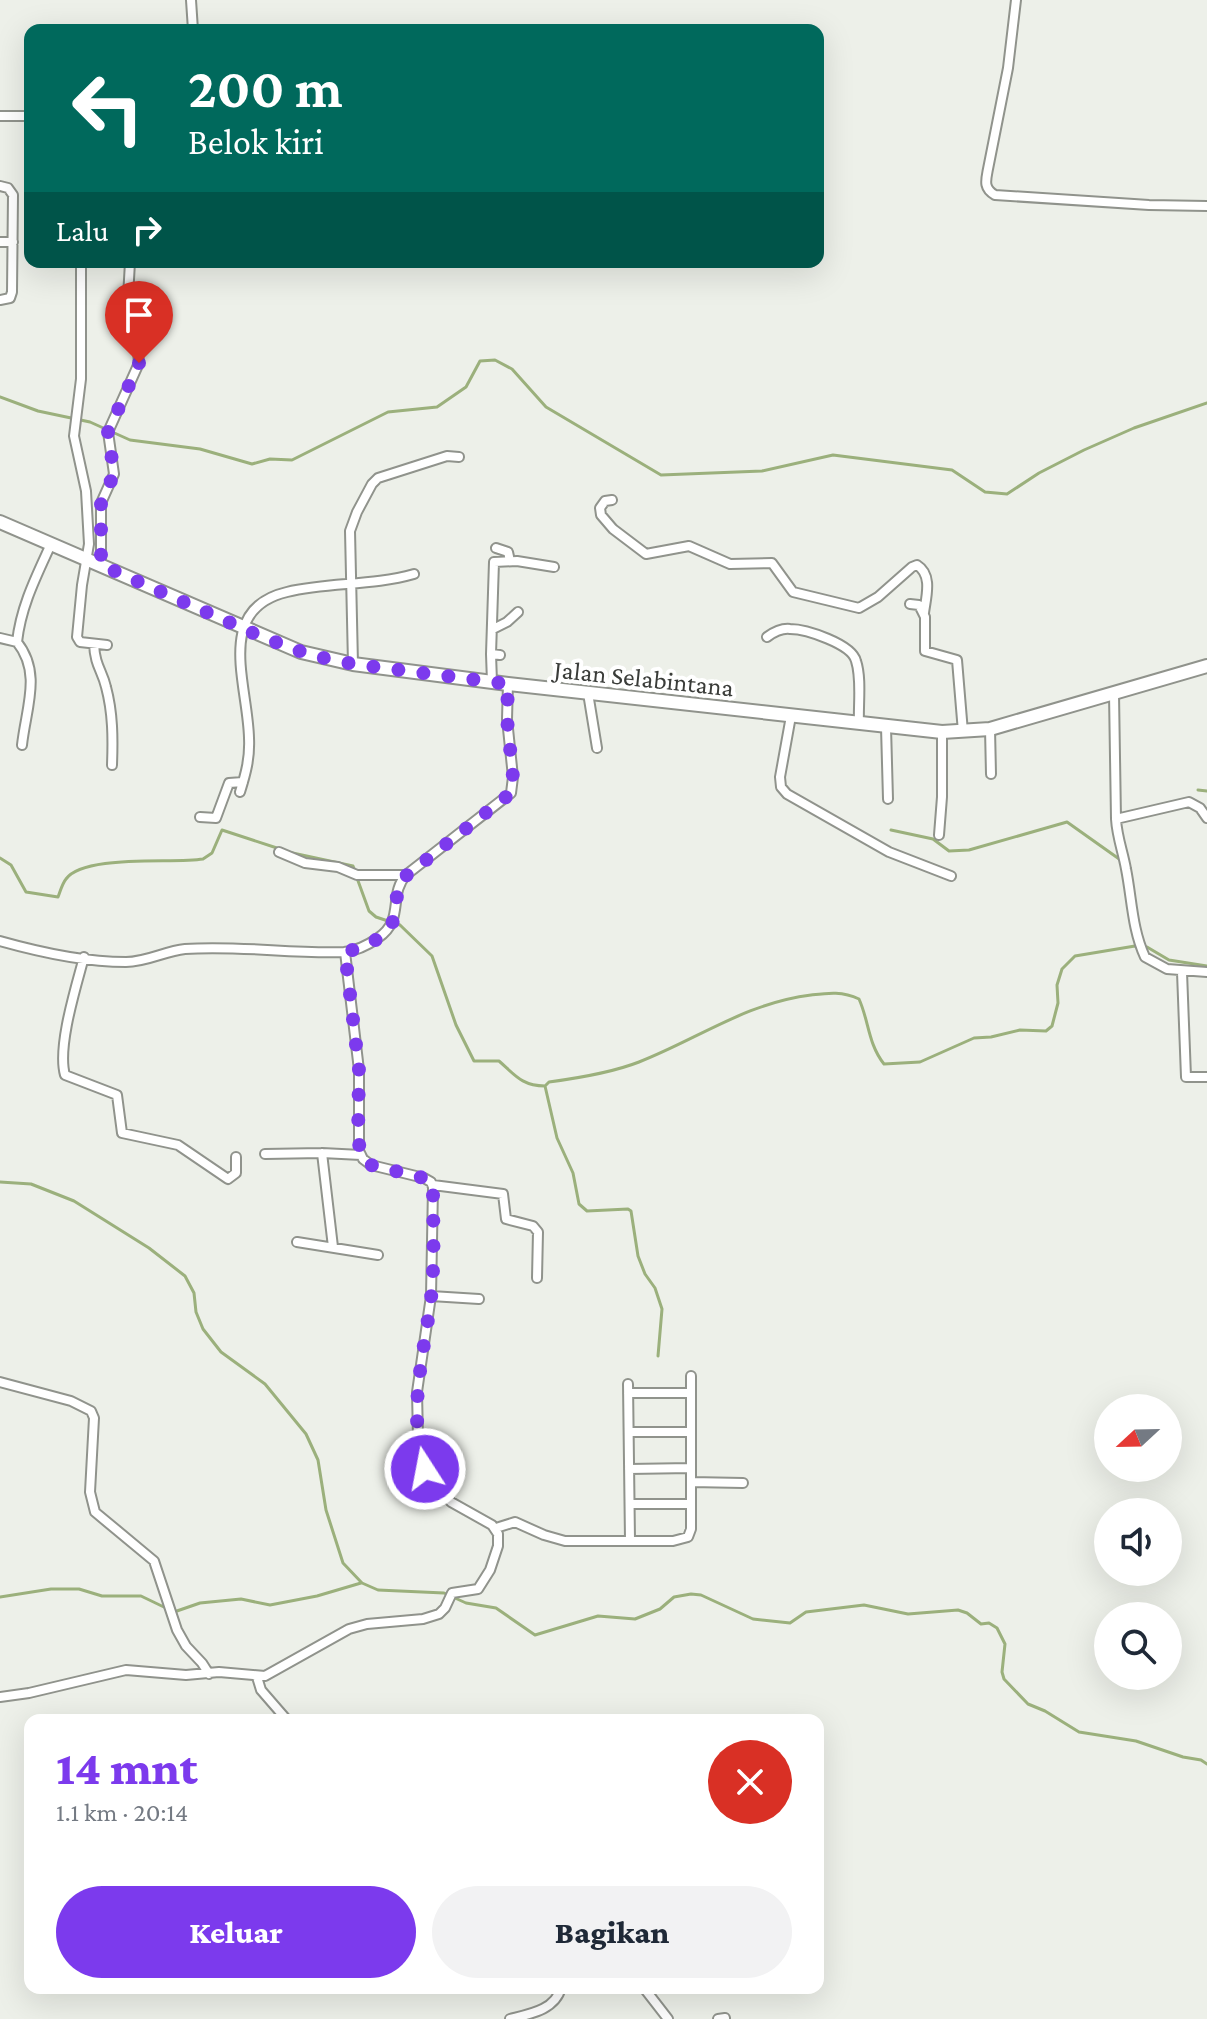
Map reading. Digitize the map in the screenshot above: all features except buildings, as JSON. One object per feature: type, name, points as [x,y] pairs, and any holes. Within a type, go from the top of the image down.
[{"type":"street","points":[[191,0],[193,24]]},
{"type":"street","points":[[1016,0],[1008,68],[988,169],[986,184],[989,192],[1057,200],[1207,206]]},
{"type":"street","points":[[0,116],[24,116]]},
{"type":"street","points":[[0,186],[8,188],[13,195],[12,292],[10,298],[0,300]]},
{"type":"street","points":[[0,242],[13,242]]},
{"type":"street","points":[[81,268],[81,379],[74,436],[86,491],[87,559],[78,611],[78,640],[107,645]]},
{"type":"street","points":[[101,565],[101,503],[114,474],[108,432],[139,363],[127,315],[130,268]]},
{"type":"street","points":[[353,664],[350,531],[357,512],[378,478],[447,456],[459,457]]},
{"type":"street","points":[[612,500],[605,501],[600,508],[603,519],[646,554],[689,546],[730,564],[772,563],[793,592],[849,606],[859,608],[868,604],[912,567],[917,565],[923,568],[927,579],[925,651],[957,660],[963,732]]},
{"type":"street","name":"Jalan Selabintana","points":[[0,522],[301,652],[353,664],[508,684],[886,727],[963,732],[990,729],[1207,666]]},
{"type":"street","points":[[17,642],[22,607],[51,544]]},
{"type":"street","points":[[496,548],[508,552],[510,561]]},
{"type":"street","points":[[492,682],[496,655],[493,629],[494,562],[554,567]]},
{"type":"street","points":[[240,792],[248,771],[249,738],[240,659],[242,628],[255,607],[278,594],[390,581],[414,574]]},
{"type":"street","points":[[910,604],[919,605],[924,613]]},
{"type":"street","points":[[493,629],[518,612]]},
{"type":"street","points":[[767,637],[775,631],[792,629],[850,650],[857,661],[859,724]]},
{"type":"street","points":[[0,638],[17,642],[32,672],[22,745]]},
{"type":"street","points":[[94,644],[113,726],[112,765]]},
{"type":"street","points":[[0,941],[84,957],[137,961],[188,949],[345,952],[372,942],[386,932],[395,916],[398,888],[406,875],[511,793],[513,777],[507,719],[508,684]]},
{"type":"street","points":[[588,693],[597,748]]},
{"type":"street","points":[[1114,694],[1118,842],[1126,867],[1141,948],[1145,957],[1155,964],[1182,972],[1207,972]]},
{"type":"street","points":[[791,716],[780,777],[781,787],[787,794],[889,852],[951,876]]},
{"type":"street","points":[[886,727],[888,799]]},
{"type":"street","points":[[990,729],[991,774]]},
{"type":"street","points":[[939,835],[942,732]]},
{"type":"street","points":[[200,817],[216,818],[229,783],[243,782]]},
{"type":"street","points":[[1116,819],[1189,802],[1200,808],[1207,818]]},
{"type":"street","points":[[279,852],[305,863],[338,867],[357,875],[406,875]]},
{"type":"street","points":[[345,952],[359,1070],[358,1138],[361,1155],[371,1165],[421,1177],[433,1185],[503,1194],[506,1219],[533,1226],[538,1232],[537,1278]]},
{"type":"street","points":[[84,957],[70,1011],[63,1064],[65,1075],[117,1095],[120,1131],[124,1135],[178,1145],[228,1179],[236,1173],[236,1157]]},
{"type":"street","points":[[1182,972],[1186,1077],[1207,1077]]},
{"type":"street","points":[[322,1153],[333,1247]]},
{"type":"street","points":[[265,1154],[361,1155]]},
{"type":"street","points":[[0,1697],[126,1670],[186,1675],[269,1675],[349,1629],[439,1614],[452,1593],[475,1590],[481,1586],[498,1546],[496,1528],[446,1498],[430,1479],[418,1437],[417,1392],[431,1296],[433,1185]]},
{"type":"street","points":[[297,1242],[378,1255]]},
{"type":"street","points":[[431,1296],[479,1299]]},
{"type":"street","points":[[496,1528],[513,1521],[553,1539],[565,1541],[685,1539],[691,1529],[691,1376]]},
{"type":"street","points":[[0,1382],[71,1401],[91,1411],[94,1418],[90,1492],[95,1512],[154,1561],[180,1638],[209,1674]]},
{"type":"street","points":[[630,1540],[628,1388],[691,1393]]},
{"type":"street","points":[[629,1432],[690,1432]]},
{"type":"street","points":[[629,1469],[691,1468]]},
{"type":"street","points":[[691,1482],[743,1483]]},
{"type":"street","points":[[630,1504],[690,1504]]},
{"type":"street","points":[[257,1677],[261,1690],[282,1714]]},
{"type":"street","points":[[510,2019],[521,2018],[553,2003],[558,1994]]},
{"type":"street","points":[[649,1994],[668,2019]]},
{"type":"waterway","points":[[0,397],[38,411],[90,422],[130,440],[200,449],[252,464],[270,459],[292,460],[388,412],[437,407],[466,387],[480,361],[495,360],[512,369],[546,407],[661,475],[762,471],[833,455],[952,470],[985,492],[1007,494],[1084,450],[1134,428],[1207,403]]},
{"type":"waterway","points":[[1198,790],[1207,791]]},
{"type":"waterway","points":[[891,830],[933,839],[949,851],[969,850],[1067,822],[1122,861]]},
{"type":"waterway","points":[[0,858],[11,865],[26,892],[58,897],[66,879],[76,871],[91,866],[203,859],[212,853],[222,830],[280,849]]},
{"type":"waterway","points":[[288,852],[353,866],[355,871]]},
{"type":"waterway","points":[[357,878],[369,911],[376,917],[400,925],[432,956],[456,1025],[474,1061],[499,1061],[525,1082],[545,1086]]},
{"type":"waterway","points":[[545,1086],[549,1082],[606,1072],[639,1062],[765,1006],[787,999],[829,993],[859,999],[875,1048],[884,1064],[920,1062],[974,1038],[1020,1030],[1046,1031],[1052,1026],[1058,1003],[1057,985],[1062,969],[1075,956],[1135,946],[1147,947],[1169,960],[1207,966]]},
{"type":"waterway","points":[[545,1086],[557,1138],[573,1173],[579,1204],[587,1211],[631,1211],[638,1256],[662,1309],[658,1356]]},
{"type":"waterway","points":[[0,1182],[31,1184],[74,1201],[149,1248],[185,1276],[194,1293],[196,1312],[203,1329],[221,1352],[265,1384],[306,1434],[318,1460],[326,1510],[343,1563],[362,1583],[378,1590],[444,1593],[466,1603],[496,1608],[535,1635],[598,1616],[635,1619],[660,1609],[674,1597],[691,1594],[701,1595],[753,1619],[790,1623],[806,1612],[864,1605],[908,1614],[958,1610],[981,1624],[989,1623],[997,1628],[1005,1644],[1004,1679],[1028,1704],[1079,1732],[1136,1741],[1207,1764]]},
{"type":"waterway","points":[[174,1612],[200,1603],[241,1599],[270,1605],[361,1583]]},
{"type":"waterway","points":[[0,1597],[51,1589],[79,1589],[102,1596],[141,1596],[168,1609]]},
{"type":"route","points":[[139,363],[108,432],[114,474],[101,503],[101,565],[262,637],[310,655],[353,664],[508,684],[506,702],[513,777],[511,793],[402,879],[393,921],[386,932],[372,942],[345,952],[359,1070],[358,1146],[361,1155],[371,1165],[424,1178],[433,1187],[431,1296],[416,1407],[425,1469]]}]
